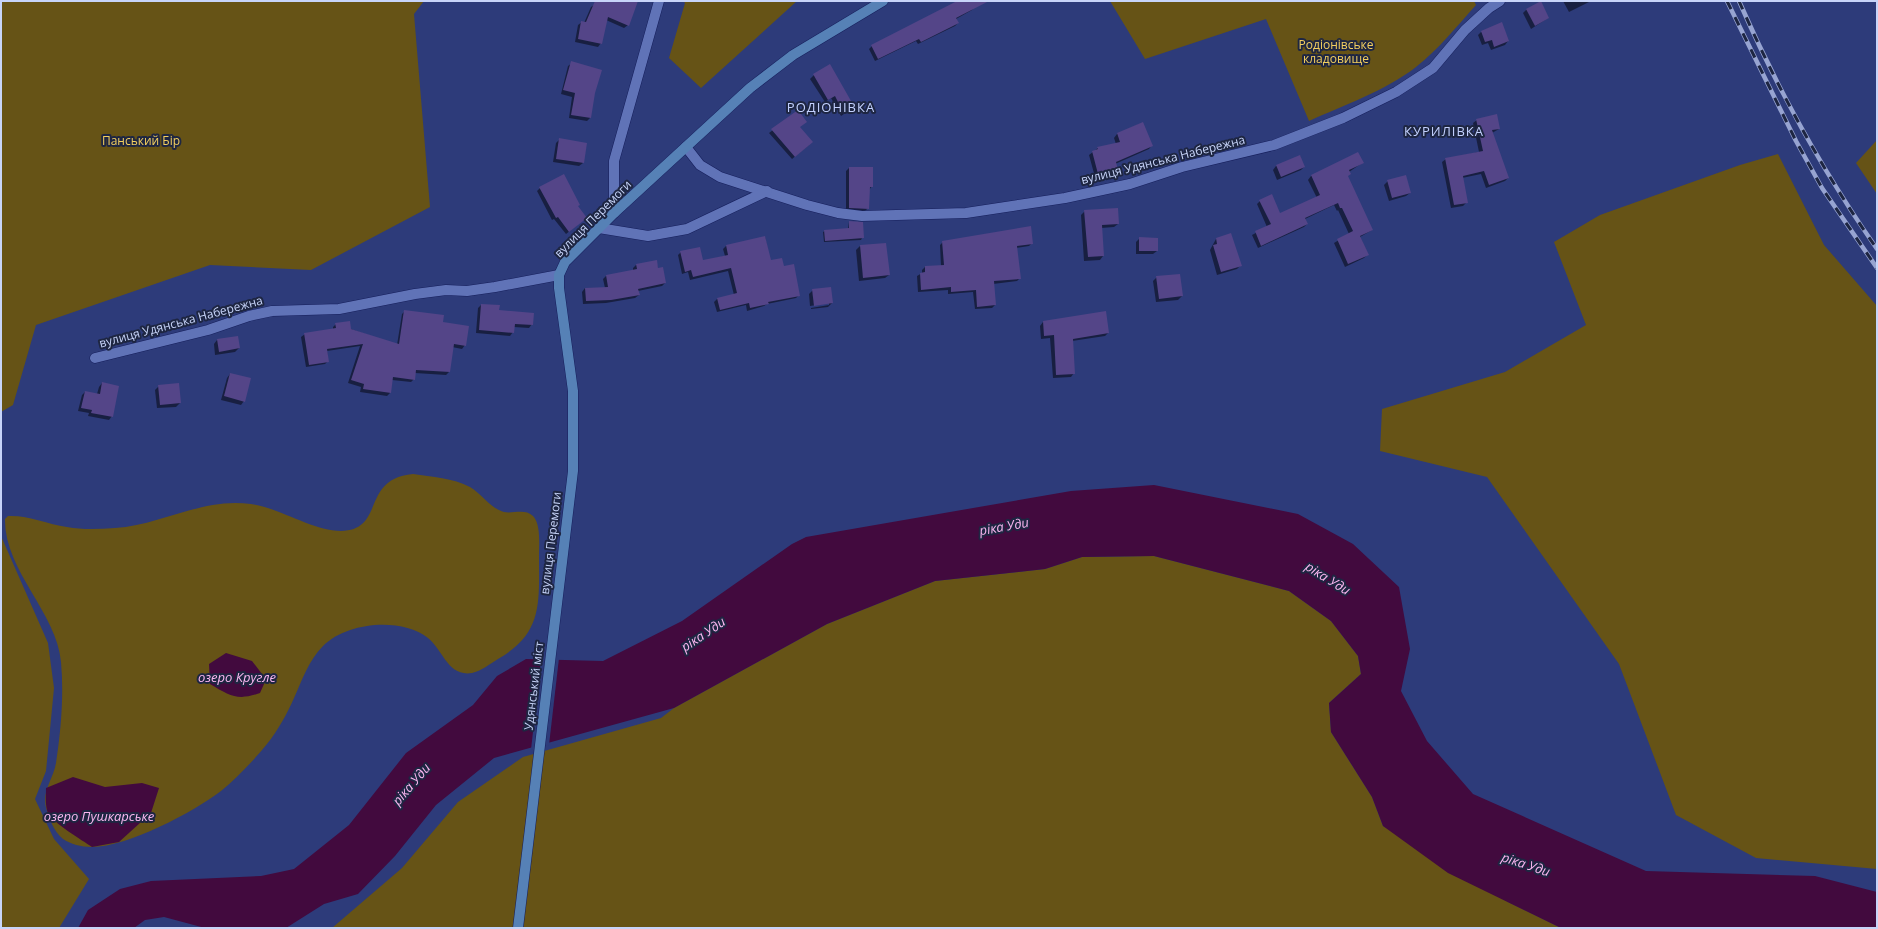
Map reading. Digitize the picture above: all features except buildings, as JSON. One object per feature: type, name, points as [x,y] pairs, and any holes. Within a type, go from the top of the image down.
[{"type":"street","points":[[614,213],[614,161],[659,1]]},
{"type":"street","name":"вулиця Перемоги","points":[[555,619],[573,470],[573,391],[559,288],[559,274],[566,262],[614,213],[763,77],[793,56],[883,1]]},
{"type":"street","name":"вулиця Удянська Набережна","points":[[686,147],[700,165],[720,177],[767,191],[787,199],[838,213],[862,216],[904,216],[966,213],[1065,198],[1130,184],[1182,167],[1274,145],[1343,118],[1396,92],[1433,68],[1465,30],[1489,8],[1500,1]]},
{"type":"street","points":[[599,228],[648,236],[688,229],[767,191]]},
{"type":"street","name":"вулиця Удянська Набережна","points":[[95,358],[208,330],[249,316],[272,311],[339,309],[415,294],[446,290],[467,291],[559,274]]},
{"type":"street","name":"Удянський міст","points":[[518,928],[555,619]]},
{"type":"green space","name":"Панський Бір","points":[[1,1],[424,1],[414,14],[430,207],[311,270],[210,265],[36,325],[13,405],[1,412]]},
{"type":"green space","points":[[683,1],[797,1],[701,88],[669,58],[685,3]]},
{"type":"green space","name":"Родіонівське кладовище","points":[[1110,1],[1474,1],[1476,5],[1432,53],[1404,76],[1364,97],[1309,121],[1266,19],[1145,59]]},
{"type":"green space","points":[[1877,140],[1877,194],[1856,163]]},
{"type":"green space","points":[[1778,154],[1824,245],[1877,306],[1877,869],[1756,858],[1676,815],[1619,664],[1487,477],[1380,451],[1382,409],[1505,372],[1586,325],[1554,242],[1600,215],[1740,165]]},
{"type":"green space","points":[[413,474],[442,478],[463,484],[470,487],[499,510],[504,512],[526,512],[533,516],[536,520],[539,541],[538,602],[531,627],[523,639],[513,649],[479,671],[464,673],[451,667],[433,643],[417,631],[404,627],[374,625],[360,627],[346,632],[333,638],[318,652],[306,670],[288,710],[275,733],[251,763],[221,791],[194,809],[177,818],[122,842],[105,846],[88,847],[76,845],[63,839],[54,829],[50,821],[45,802],[45,796],[55,769],[62,712],[61,662],[57,644],[50,626],[21,574],[13,556],[7,538],[5,519],[8,516],[15,516],[73,528],[115,528],[149,522],[216,504],[233,503],[262,506],[308,524],[330,530],[341,531],[355,528],[364,522],[370,514],[379,494],[386,485],[397,478]]},
{"type":"green space","points":[[1,536],[48,643],[54,688],[46,771],[35,799],[54,839],[89,879],[59,928],[1,928]]},
{"type":"green space","points":[[1154,556],[1289,591],[1331,621],[1358,656],[1361,674],[1329,703],[1331,732],[1372,797],[1383,826],[1508,902],[1561,928],[332,928],[402,868],[458,802],[523,757],[661,718],[674,708],[827,624],[935,581],[1045,569],[1082,557]]},
{"type":"water","name":"ріка Уди","points":[[1154,485],[1298,514],[1353,544],[1399,587],[1410,649],[1401,691],[1427,741],[1473,794],[1646,871],[1815,876],[1877,892],[1877,928],[1561,928],[1448,873],[1383,826],[1372,797],[1331,732],[1329,703],[1361,674],[1358,656],[1331,621],[1289,591],[1154,556],[1082,557],[1045,569],[935,581],[827,624],[674,708],[494,758],[436,805],[395,856],[358,894],[324,904],[286,928],[205,928],[164,917],[145,920],[134,928],[78,928],[88,910],[120,889],[151,881],[261,876],[294,869],[349,825],[406,753],[473,705],[497,676],[526,659],[603,661],[682,621],[792,544],[806,537],[1071,491]]},
{"type":"water","name":"озеро Кругле","points":[[226,653],[252,661],[262,674],[264,684],[260,693],[246,697],[234,696],[223,692],[210,684],[209,664]]},
{"type":"water","name":"озеро Пушкарське","points":[[73,777],[105,787],[142,783],[159,788],[151,813],[119,842],[92,847],[56,822],[47,810],[46,788]]},
{"type":"pier","points":[[541,658],[559,658],[549,745],[531,750]]},
{"type":"railway","points":[[1727,1],[1796,141],[1822,188],[1877,268]]},
{"type":"railway","points":[[1739,1],[1769,66],[1802,129],[1838,190],[1877,249]]},
{"type":"district","name":"РОДІОНІВКА","points":[[831,107]]},
{"type":"district","name":"КУРИЛІВКА","points":[[1444,131]]}]
